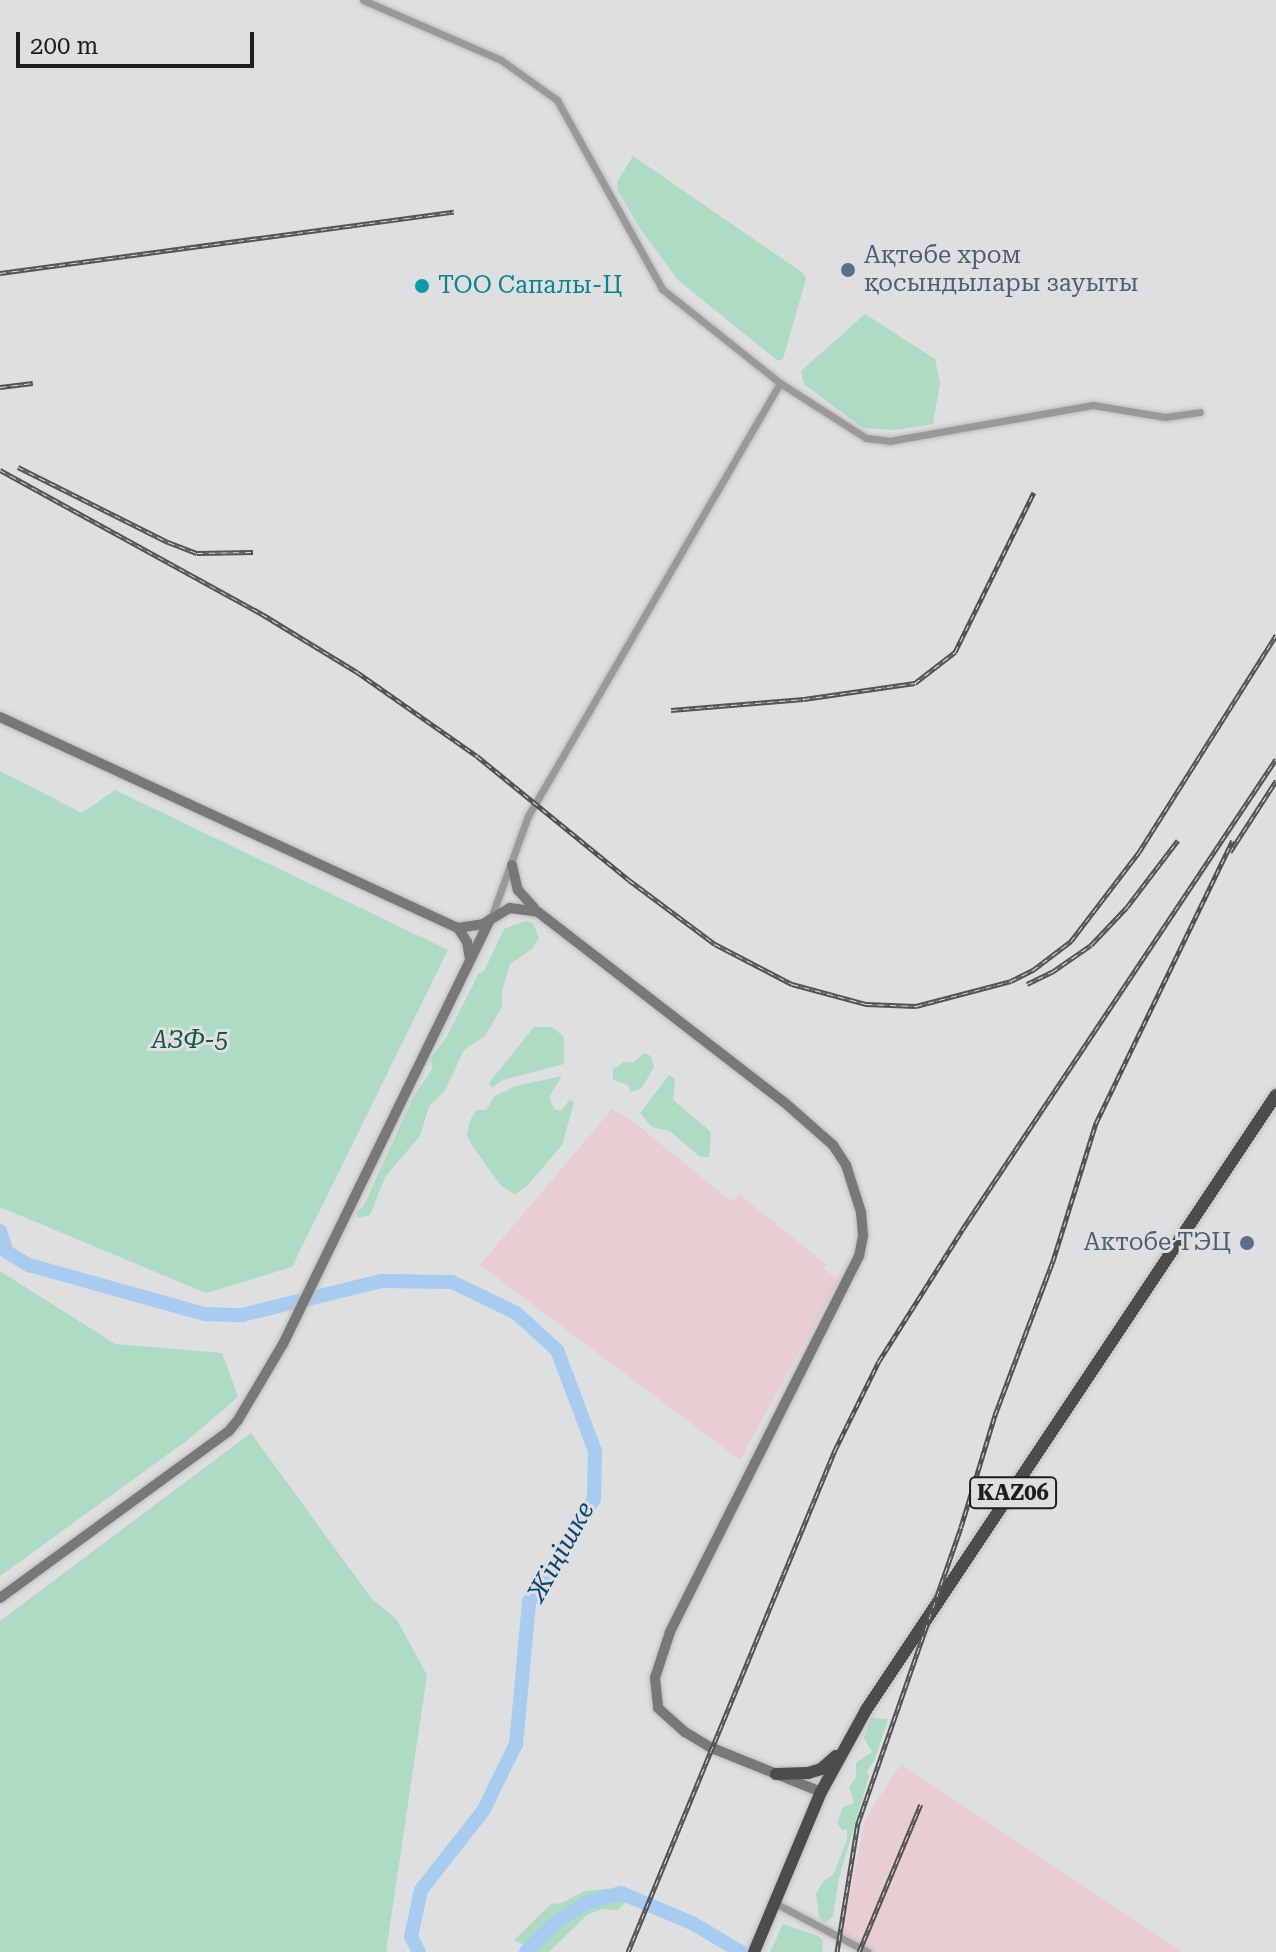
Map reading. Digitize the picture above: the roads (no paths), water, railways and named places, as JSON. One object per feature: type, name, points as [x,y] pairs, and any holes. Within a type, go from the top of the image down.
[{"type":"highway","name":"KАZ06","points":[[754,1952],[773,1902],[841,1751],[1276,1095]]},
{"type":"highway","points":[[776,1774],[808,1773],[821,1769],[841,1751]]},
{"type":"street","points":[[363,0],[501,60],[557,100],[621,222],[662,289],[780,383],[866,438],[878,441],[1093,405],[1165,417],[1200,412]]},
{"type":"street","points":[[0,1598],[229,1431],[283,1344],[346,1217],[490,920],[528,816],[780,383]]},
{"type":"street","points":[[0,717],[458,928],[474,927],[510,908],[538,912]]},
{"type":"street","points":[[512,865],[518,890],[538,912],[784,1102],[833,1145],[855,1188],[863,1236],[855,1264],[670,1632],[655,1678],[658,1708],[664,1718],[712,1748],[821,1792]]},
{"type":"street","points":[[458,928],[467,942],[470,961]]},
{"type":"street","points":[[773,1902],[868,1952]]},
{"type":"waterway","name":"Жіңішке","points":[[0,1231],[7,1252],[29,1265],[205,1314],[242,1315],[382,1281],[452,1282],[516,1313],[557,1350],[595,1451],[594,1499],[529,1602],[516,1744],[483,1811],[421,1890],[411,1937],[419,1952]]},
{"type":"waterway","name":"Жіңішке","points":[[526,1952],[555,1923],[586,1903],[621,1893],[692,1923],[741,1952]]},
{"type":"railway","points":[[0,273],[454,212]]},
{"type":"railway","points":[[0,387],[33,383]]},
{"type":"railway","points":[[18,467],[168,542],[197,553],[253,552]]},
{"type":"railway","points":[[0,470],[262,614],[357,672],[477,756],[629,880],[715,944],[792,984],[866,1004],[916,1006],[1011,981],[1033,970],[1071,941],[1139,852],[1276,635]]},
{"type":"railway","points":[[671,710],[804,699],[915,683],[955,652],[1034,492]]},
{"type":"railway","points":[[628,1952],[835,1450],[879,1361],[962,1230],[1276,759]]},
{"type":"railway","points":[[1230,852],[1276,781]]},
{"type":"railway","points":[[1027,984],[1052,972],[1091,945],[1127,907],[1178,840]]},
{"type":"railway","points":[[837,1952],[858,1823],[961,1527],[995,1415],[1053,1261],[1096,1123],[1233,840]]},
{"type":"railway","points":[[859,1952],[921,1804]]},
{"type":"place","name":"Ақтөбе хром қосындылары зауыты","points":[[848,270]]},
{"type":"place","name":"ТОО Сапалы-Ц","points":[[422,286]]},
{"type":"place","name":"Актобе ТЭЦ","points":[[1247,1243]]},
{"type":"park label","name":"АЗФ-5","points":[[190,1041]]}]
